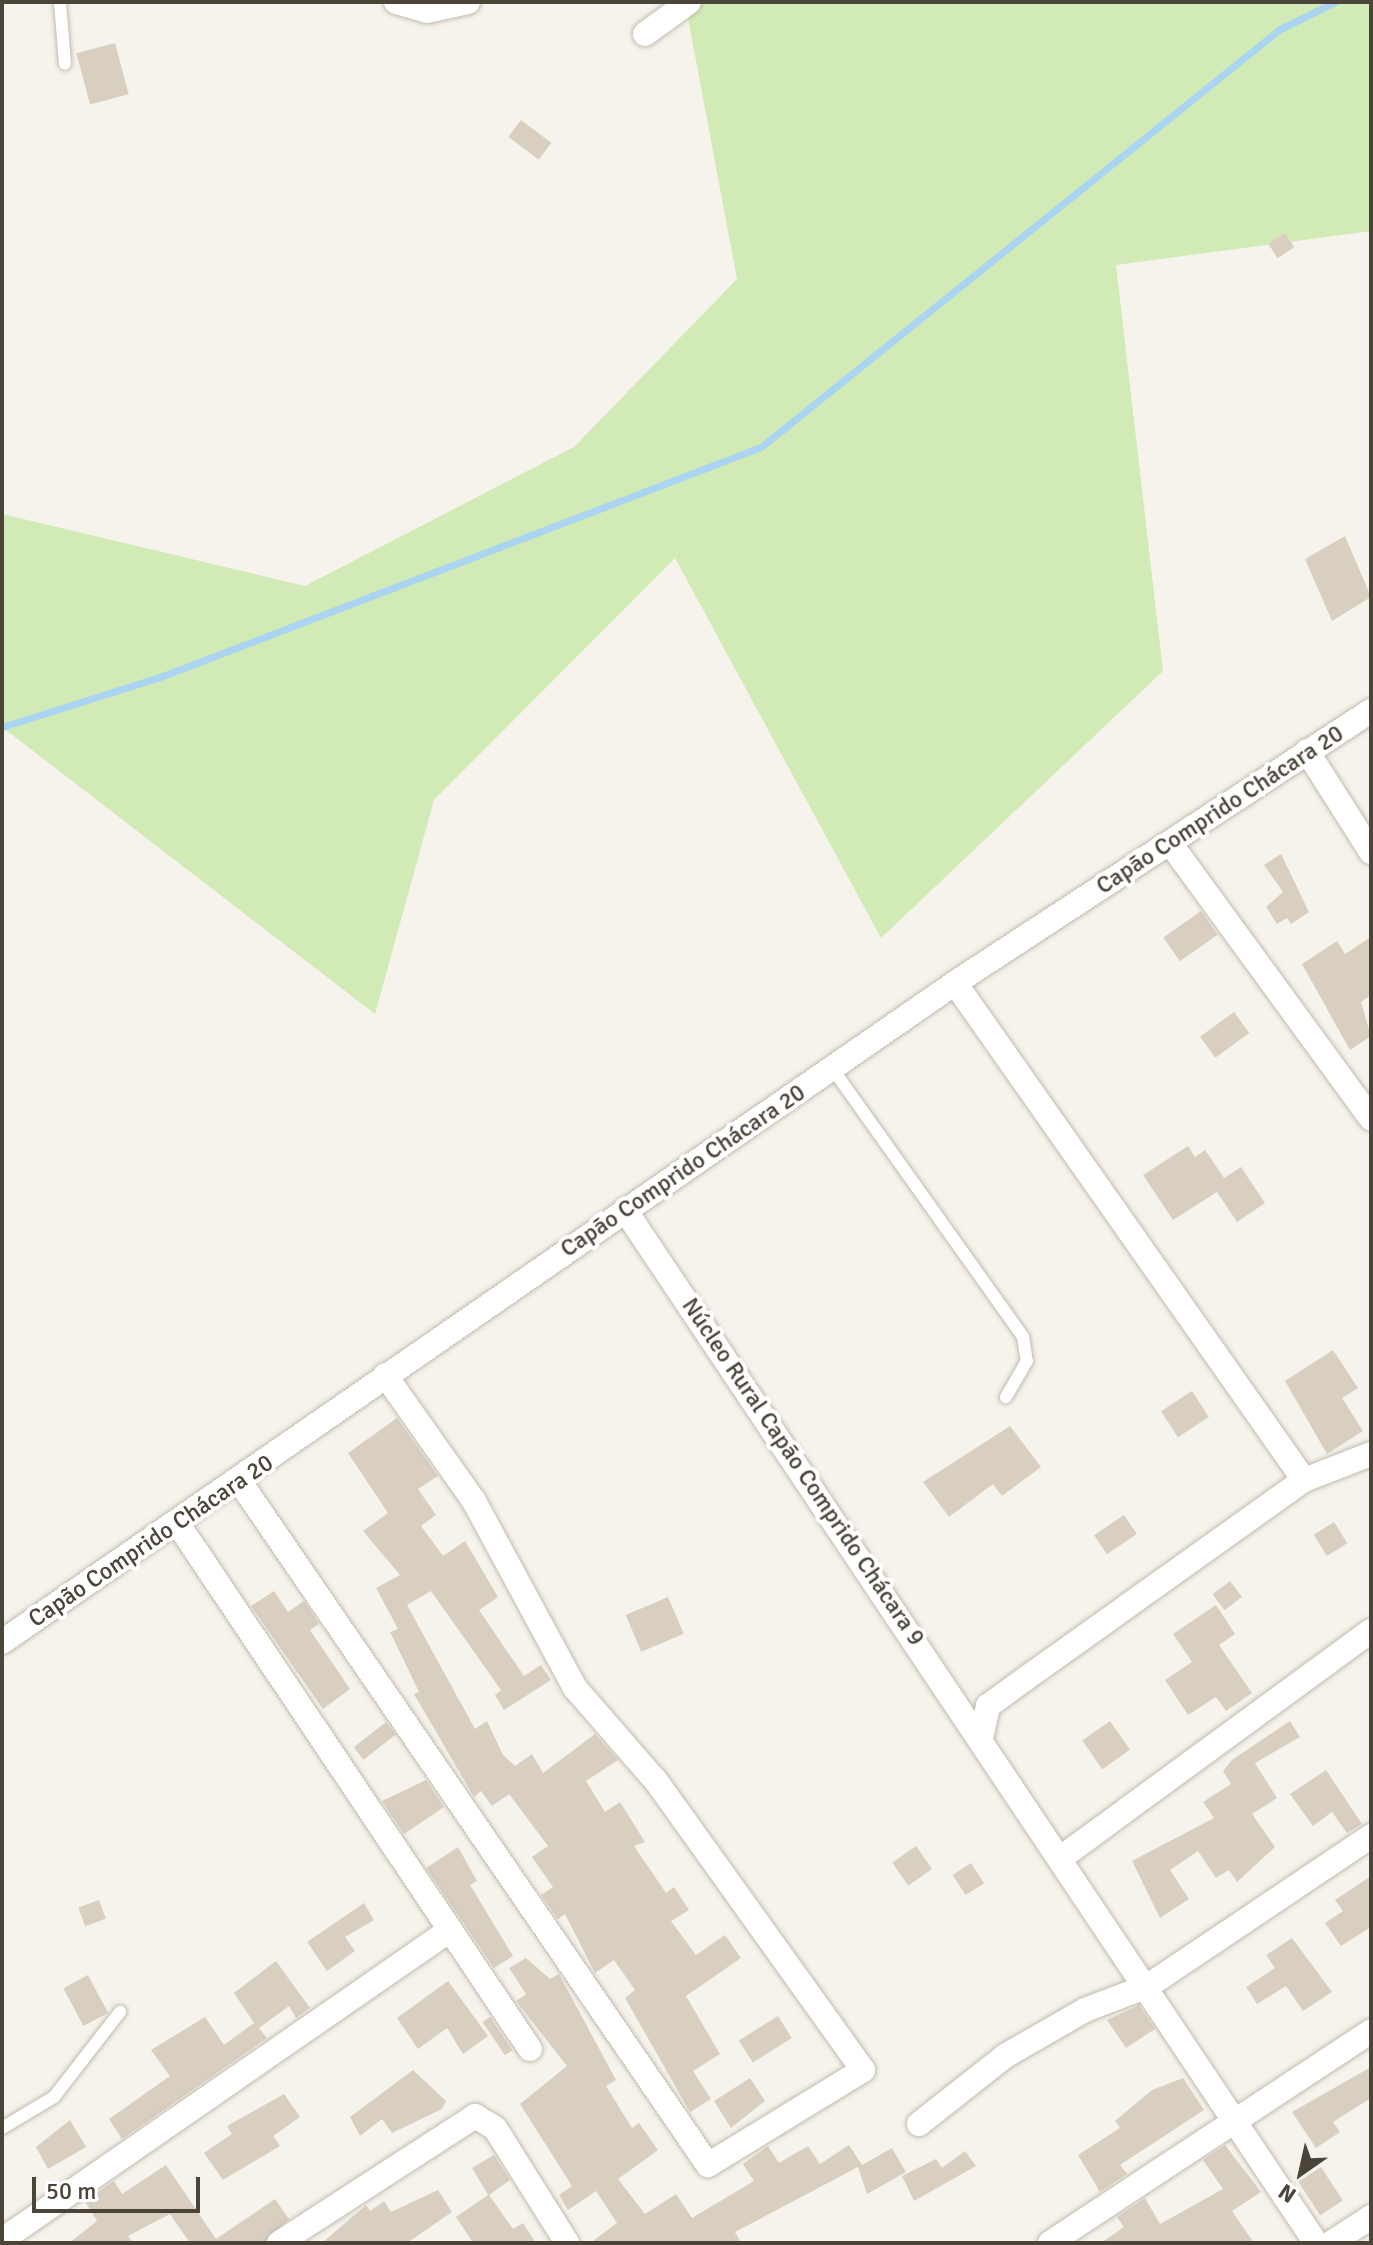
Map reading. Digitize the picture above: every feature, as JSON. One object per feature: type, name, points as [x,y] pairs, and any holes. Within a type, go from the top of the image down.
[{"type":"street","points":[[396,2],[427,11],[468,2]]},
{"type":"street","points":[[645,34],[689,2]]},
{"type":"street","name":"Capão Comprido Chácara 20","points":[[2,1642],[240,1482],[385,1375],[955,983],[1371,711]]},
{"type":"street","points":[[1307,751],[1369,847]]},
{"type":"street","points":[[1170,843],[1371,1119]]},
{"type":"street","points":[[955,983],[1304,1480]]},
{"type":"street","name":"Núcleo Rural Capão Comprido Chácara 9","points":[[625,1210],[982,1734],[1316,2243]]},
{"type":"street","points":[[240,1482],[708,2165],[863,2070],[655,1780],[575,1688],[474,1501],[385,1375]]},
{"type":"street","points":[[982,1734],[988,1706],[1304,1480],[1371,1454]]},
{"type":"street","points":[[178,1524],[530,2049]]},
{"type":"street","points":[[1062,1857],[1371,1631]]},
{"type":"street","points":[[919,2124],[1005,2056],[1085,2010],[1148,1986],[1371,1836]]},
{"type":"street","points":[[2,2240],[450,1930]]},
{"type":"street","points":[[1050,2243],[1371,2031]]},
{"type":"street","points":[[279,2243],[475,2116],[495,2128],[567,2243]]},
{"type":"street","points":[[1331,2243],[1371,2217]]},
{"type":"lane","points":[[60,2],[65,64]]},
{"type":"lane","points":[[832,1068],[1023,1337],[1027,1361],[1006,1397]]},
{"type":"lane","points":[[2,2128],[54,2097],[120,2012]]},
{"type":"green space","points":[[685,2],[1371,2],[1371,231],[1116,265],[1163,671],[881,938],[675,558],[434,800],[375,1014],[2,727],[2,514],[305,586],[574,447],[737,279]]},
{"type":"building","points":[[115,43],[129,94],[90,105],[76,53]]},
{"type":"building","points":[[521,120],[551,143],[539,160],[508,137]]},
{"type":"building","points":[[1285,233],[1294,247],[1277,258],[1268,244]]},
{"type":"building","points":[[1345,536],[1371,597],[1332,621],[1305,559]]},
{"type":"building","points":[[1281,854],[1309,912],[1291,924],[1287,918],[1277,924],[1266,907],[1283,892],[1264,865]]},
{"type":"building","points":[[1201,911],[1218,935],[1180,961],[1163,937]]},
{"type":"building","points":[[1371,937],[1371,995],[1361,1002],[1371,1036],[1350,1050],[1302,964],[1337,941],[1345,954]]},
{"type":"building","points":[[1234,1012],[1249,1033],[1215,1058],[1200,1037]]},
{"type":"building","points":[[1188,1146],[1195,1157],[1205,1150],[1224,1178],[1241,1167],[1265,1203],[1237,1222],[1217,1192],[1173,1220],[1143,1175]]},
{"type":"building","points":[[1333,1350],[1358,1388],[1342,1398],[1363,1431],[1327,1454],[1285,1381]]},
{"type":"building","points":[[1192,1391],[1209,1417],[1178,1437],[1161,1411]]},
{"type":"building","points":[[397,1418],[438,1476],[418,1489],[436,1515],[421,1526],[443,1556],[465,1541],[498,1597],[479,1610],[524,1676],[541,1665],[551,1680],[504,1710],[495,1695],[501,1690],[431,1591],[407,1605],[475,1729],[487,1721],[503,1755],[515,1766],[532,1754],[543,1773],[595,1734],[618,1760],[586,1781],[605,1812],[620,1802],[645,1842],[634,1846],[666,1893],[674,1887],[689,1910],[671,1921],[696,1955],[725,1935],[741,1958],[686,1996],[720,2054],[693,2071],[711,2099],[690,2112],[625,1998],[635,1990],[614,1960],[595,1973],[565,1914],[558,1919],[541,1895],[553,1887],[532,1857],[548,1846],[509,1794],[492,1806],[481,1791],[474,1797],[414,1694],[419,1692],[390,1632],[398,1629],[376,1588],[400,1575],[363,1531],[388,1513],[348,1453]]},
{"type":"building","points":[[1010,1426],[1041,1467],[1002,1496],[993,1484],[949,1517],[923,1482]]},
{"type":"building","points":[[1124,1515],[1137,1534],[1107,1554],[1094,1535]]},
{"type":"building","points":[[1334,1522],[1347,1543],[1327,1556],[1314,1535]]},
{"type":"building","points":[[1230,1581],[1242,1597],[1224,1610],[1212,1594]]},
{"type":"building","points":[[274,1591],[288,1612],[304,1601],[319,1624],[310,1630],[350,1689],[323,1709],[251,1606]]},
{"type":"building","points":[[668,1597],[684,1634],[641,1652],[626,1615]]},
{"type":"building","points":[[1216,1605],[1235,1634],[1219,1645],[1252,1693],[1226,1711],[1216,1697],[1188,1715],[1165,1680],[1192,1662],[1173,1634]]},
{"type":"building","points":[[1110,1721],[1130,1750],[1102,1769],[1082,1741]]},
{"type":"building","points":[[1290,1721],[1300,1737],[1255,1763],[1277,1798],[1252,1814],[1275,1847],[1237,1882],[1229,1870],[1216,1878],[1198,1851],[1170,1870],[1189,1899],[1160,1918],[1132,1861],[1214,1818],[1203,1802],[1231,1784],[1223,1771],[1232,1760]]},
{"type":"building","points":[[386,1722],[396,1735],[364,1760],[354,1747]]},
{"type":"building","points":[[1326,1770],[1362,1824],[1347,1833],[1332,1812],[1313,1826],[1290,1794]]},
{"type":"building","points":[[426,1780],[444,1807],[404,1834],[382,1801]]},
{"type":"building","points":[[916,1846],[932,1869],[908,1886],[892,1863]]},
{"type":"building","points":[[458,1847],[477,1881],[470,1885],[513,1956],[494,1968],[426,1868]]},
{"type":"building","points":[[971,1863],[984,1883],[966,1895],[953,1875]]},
{"type":"building","points":[[1371,1876],[1371,1927],[1341,1946],[1325,1923],[1343,1911],[1335,1900]]},
{"type":"building","points":[[99,1900],[106,1919],[85,1926],[78,1908]]},
{"type":"building","points":[[364,1903],[374,1920],[345,1937],[355,1951],[327,1971],[307,1942]]},
{"type":"building","points":[[1292,1938],[1332,1992],[1303,2011],[1286,1986],[1257,2004],[1246,1987],[1275,1968],[1266,1955]]},
{"type":"building","points":[[526,1958],[550,1979],[559,1974],[616,2080],[606,2086],[632,2128],[639,2123],[658,2150],[618,2179],[645,2214],[676,2194],[692,2218],[754,2181],[743,2164],[768,2146],[779,2163],[808,2146],[820,2164],[849,2145],[862,2165],[892,2148],[906,2172],[867,2194],[858,2167],[735,2232],[741,2243],[590,2243],[617,2223],[596,2191],[568,2210],[559,2195],[572,2186],[520,2104],[567,2066],[516,2001],[526,1994],[509,1968]]},
{"type":"building","points":[[276,1961],[310,2008],[296,2018],[289,2006],[259,2028],[267,2038],[122,2139],[109,2119],[170,2076],[151,2050],[205,2017],[224,2045],[254,2023],[234,1993]]},
{"type":"building","points":[[88,1975],[108,2013],[83,2026],[63,1988]]},
{"type":"building","points":[[448,1981],[488,2036],[463,2054],[447,2028],[418,2049],[397,2018]]},
{"type":"building","points":[[1139,2005],[1155,2029],[1126,2048],[1107,2020]]},
{"type":"building","points":[[778,2016],[792,2038],[753,2062],[739,2040]]},
{"type":"building","points":[[490,2017],[512,2050],[505,2055],[483,2022]]},
{"type":"building","points":[[1371,2067],[1371,2098],[1333,2122],[1340,2132],[1316,2148],[1292,2112]]},
{"type":"building","points":[[413,2070],[446,2101],[442,2109],[392,2133],[382,2119],[360,2136],[350,2117]]},
{"type":"building","points":[[750,2078],[765,2101],[731,2128],[714,2101]]},
{"type":"building","points":[[1183,2078],[1204,2110],[1120,2165],[1127,2174],[1100,2192],[1078,2155],[1120,2128],[1115,2121],[1152,2090]]},
{"type":"building","points":[[284,2094],[300,2117],[273,2136],[280,2146],[223,2180],[204,2153],[232,2134],[227,2126]]},
{"type":"building","points":[[70,2120],[86,2147],[48,2169],[36,2147]]},
{"type":"building","points":[[1225,2145],[1261,2192],[1232,2211],[1254,2243],[1101,2243],[1124,2227],[1117,2217],[1145,2198],[1160,2224],[1223,2189],[1203,2160]]},
{"type":"building","points":[[965,2151],[976,2166],[914,2201],[902,2176],[936,2159],[942,2168]]},
{"type":"building","points":[[494,2155],[510,2180],[489,2195],[513,2229],[523,2223],[536,2243],[473,2243],[456,2217],[488,2195],[472,2168]]},
{"type":"building","points":[[166,2165],[216,2239],[275,2199],[289,2219],[264,2243],[190,2243],[170,2214],[128,2236],[133,2243],[69,2243],[97,2221],[85,2201],[114,2181],[122,2194]]},
{"type":"building","points":[[1321,2167],[1343,2201],[1320,2215],[1298,2182]]},
{"type":"building","points":[[438,2190],[452,2212],[407,2243],[322,2243],[366,2205],[370,2211],[384,2201],[391,2212]]},
{"type":"waterway","points":[[2,727],[160,677],[761,447],[1280,29],[1335,2]]}]
